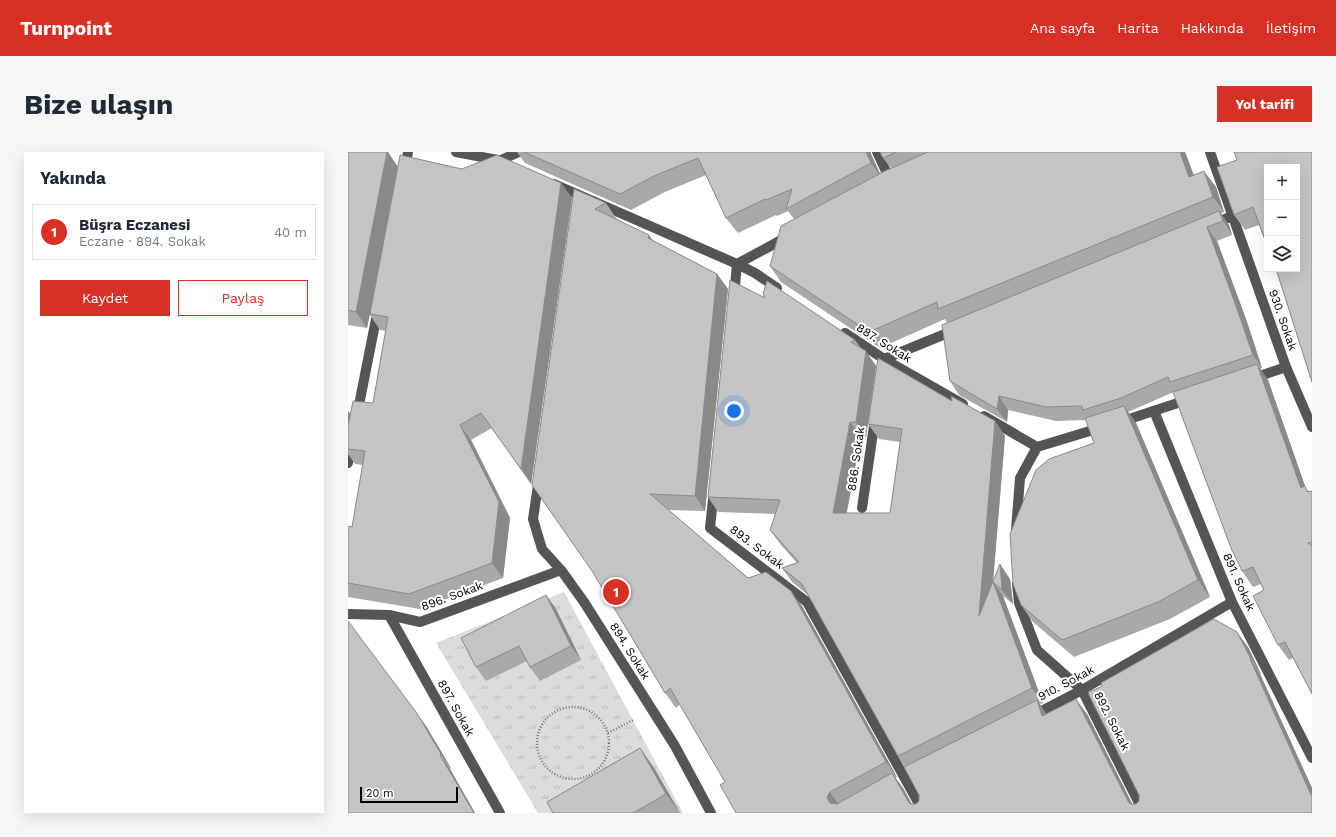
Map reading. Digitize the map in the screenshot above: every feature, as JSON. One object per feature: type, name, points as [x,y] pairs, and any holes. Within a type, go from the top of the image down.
[{"type":"street","points":[[402,183],[408,152]]},
{"type":"street","points":[[456,152],[500,160],[515,167]]},
{"type":"street","points":[[500,160],[519,152]]},
{"type":"street","points":[[877,152],[890,182]]},
{"type":"street","name":"930. Sokak","points":[[1210,152],[1286,367],[1312,427]]},
{"type":"street","points":[[544,180],[579,200],[737,264],[755,273],[787,295]]},
{"type":"street","points":[[1204,228],[1232,216]]},
{"type":"street","points":[[737,264],[793,234]]},
{"type":"street","points":[[732,310],[737,264]]},
{"type":"street","points":[[348,463],[380,300]]},
{"type":"street","points":[[882,375],[884,359],[964,326]]},
{"type":"street","name":"887. Sokak","points":[[839,329],[884,359],[1037,447]]},
{"type":"street","points":[[1242,382],[1286,367]]},
{"type":"street","points":[[1016,539],[1020,478],[1037,447],[1198,396]]},
{"type":"street","name":"886. Sokak","points":[[862,508],[877,406]]},
{"type":"street","name":"891. Sokak","points":[[1154,411],[1232,602],[1312,758]]},
{"type":"street","name":"894. Sokak","points":[[540,472],[533,519],[542,550],[561,570],[584,602],[675,746],[711,813]]},
{"type":"street","name":"893. Sokak","points":[[714,481],[710,528],[807,602],[924,813]]},
{"type":"street","name":"896. Sokak","points":[[348,614],[389,615],[420,622],[561,570]]},
{"type":"street","name":"892. Sokak","points":[[1016,575],[1018,603],[1037,650],[1082,690],[1144,813]]},
{"type":"street","name":"910. Sokak","points":[[1026,719],[1082,690],[1232,602]]},
{"type":"street","name":"897. Sokak","points":[[389,615],[500,813]]},
{"type":"path","points":[[568,706],[591,710],[600,717],[607,728],[608,733],[610,739],[609,751],[604,762],[597,771],[586,777],[574,780],[562,778],[551,772],[542,763],[538,751],[537,739],[540,727],[547,717],[557,710],[568,706]]},
{"type":"path","points":[[608,733],[652,711]]},
{"type":"green space","points":[[564,592],[683,813],[538,813],[436,643]]},
{"type":"building","points":[[348,152],[387,152],[356,312],[348,310]]},
{"type":"building","points":[[524,152],[866,152],[871,163],[786,209],[792,189],[766,200],[765,199],[726,218],[698,158],[654,176],[620,194]]},
{"type":"building","points":[[880,152],[896,152],[883,158]]},
{"type":"building","points":[[928,152],[1180,152],[1189,177],[1204,171],[1213,197],[938,309],[937,302],[869,332],[770,266],[781,226],[883,172]]},
{"type":"building","points":[[1234,152],[1312,152],[1312,382],[1277,272],[1300,272],[1300,164],[1264,164],[1264,237],[1253,207],[1234,215],[1217,167],[1237,160]]},
{"type":"building","points":[[400,155],[462,169],[497,155],[561,183],[521,469],[481,413],[460,425],[499,502],[492,563],[409,594],[348,583],[348,530],[349,526],[352,527],[365,451],[348,449],[348,426],[353,401],[373,403],[388,317],[370,314]]},
{"type":"building","points":[[574,189],[606,203],[595,209],[649,235],[648,238],[717,274],[695,496],[650,494],[748,578],[766,572],[791,591],[886,762],[830,792],[827,797],[830,803],[837,804],[892,773],[910,804],[916,804],[919,801],[919,795],[904,767],[1037,700],[1042,716],[1076,699],[1128,801],[1130,804],[1136,804],[1139,801],[1139,795],[1088,693],[1102,686],[1101,683],[1214,619],[1237,632],[1251,659],[1312,797],[1312,813],[736,813],[720,785],[725,782],[670,688],[665,693],[592,571],[532,485]]},
{"type":"building","points":[[1219,211],[1223,221],[1207,227],[1253,355],[1170,382],[1168,377],[1121,398],[1083,410],[1082,406],[1046,407],[999,396],[997,409],[950,381],[942,325]]},
{"type":"building","points":[[730,280],[765,298],[763,294],[767,281],[855,340],[851,342],[866,351],[856,422],[850,422],[833,513],[890,513],[902,429],[868,424],[878,358],[952,401],[951,396],[995,421],[979,616],[1000,564],[1002,590],[993,582],[1032,688],[898,756],[802,584],[782,568],[799,562],[770,530],[780,500],[708,497]]},
{"type":"building","points":[[1257,364],[1301,488],[1305,486],[1307,492],[1312,491],[1312,542],[1308,543],[1312,546],[1312,694],[1285,642],[1278,645],[1253,596],[1264,590],[1253,567],[1242,571],[1231,548],[1173,392]]},
{"type":"building","points":[[1124,406],[1198,580],[1158,602],[1062,640],[1021,605],[1013,584],[1010,534],[1036,470],[1049,459],[1094,443],[1085,418]]},
{"type":"building","points":[[546,595],[571,646],[530,667],[519,646],[476,667],[461,638]]},
{"type":"building","points":[[348,621],[416,712],[474,813],[348,813]]},
{"type":"building","points":[[640,748],[666,794],[633,813],[553,813],[547,802]]},
{"type":"place","name":"Büşra Eczanesi","points":[[616,592]]}]
